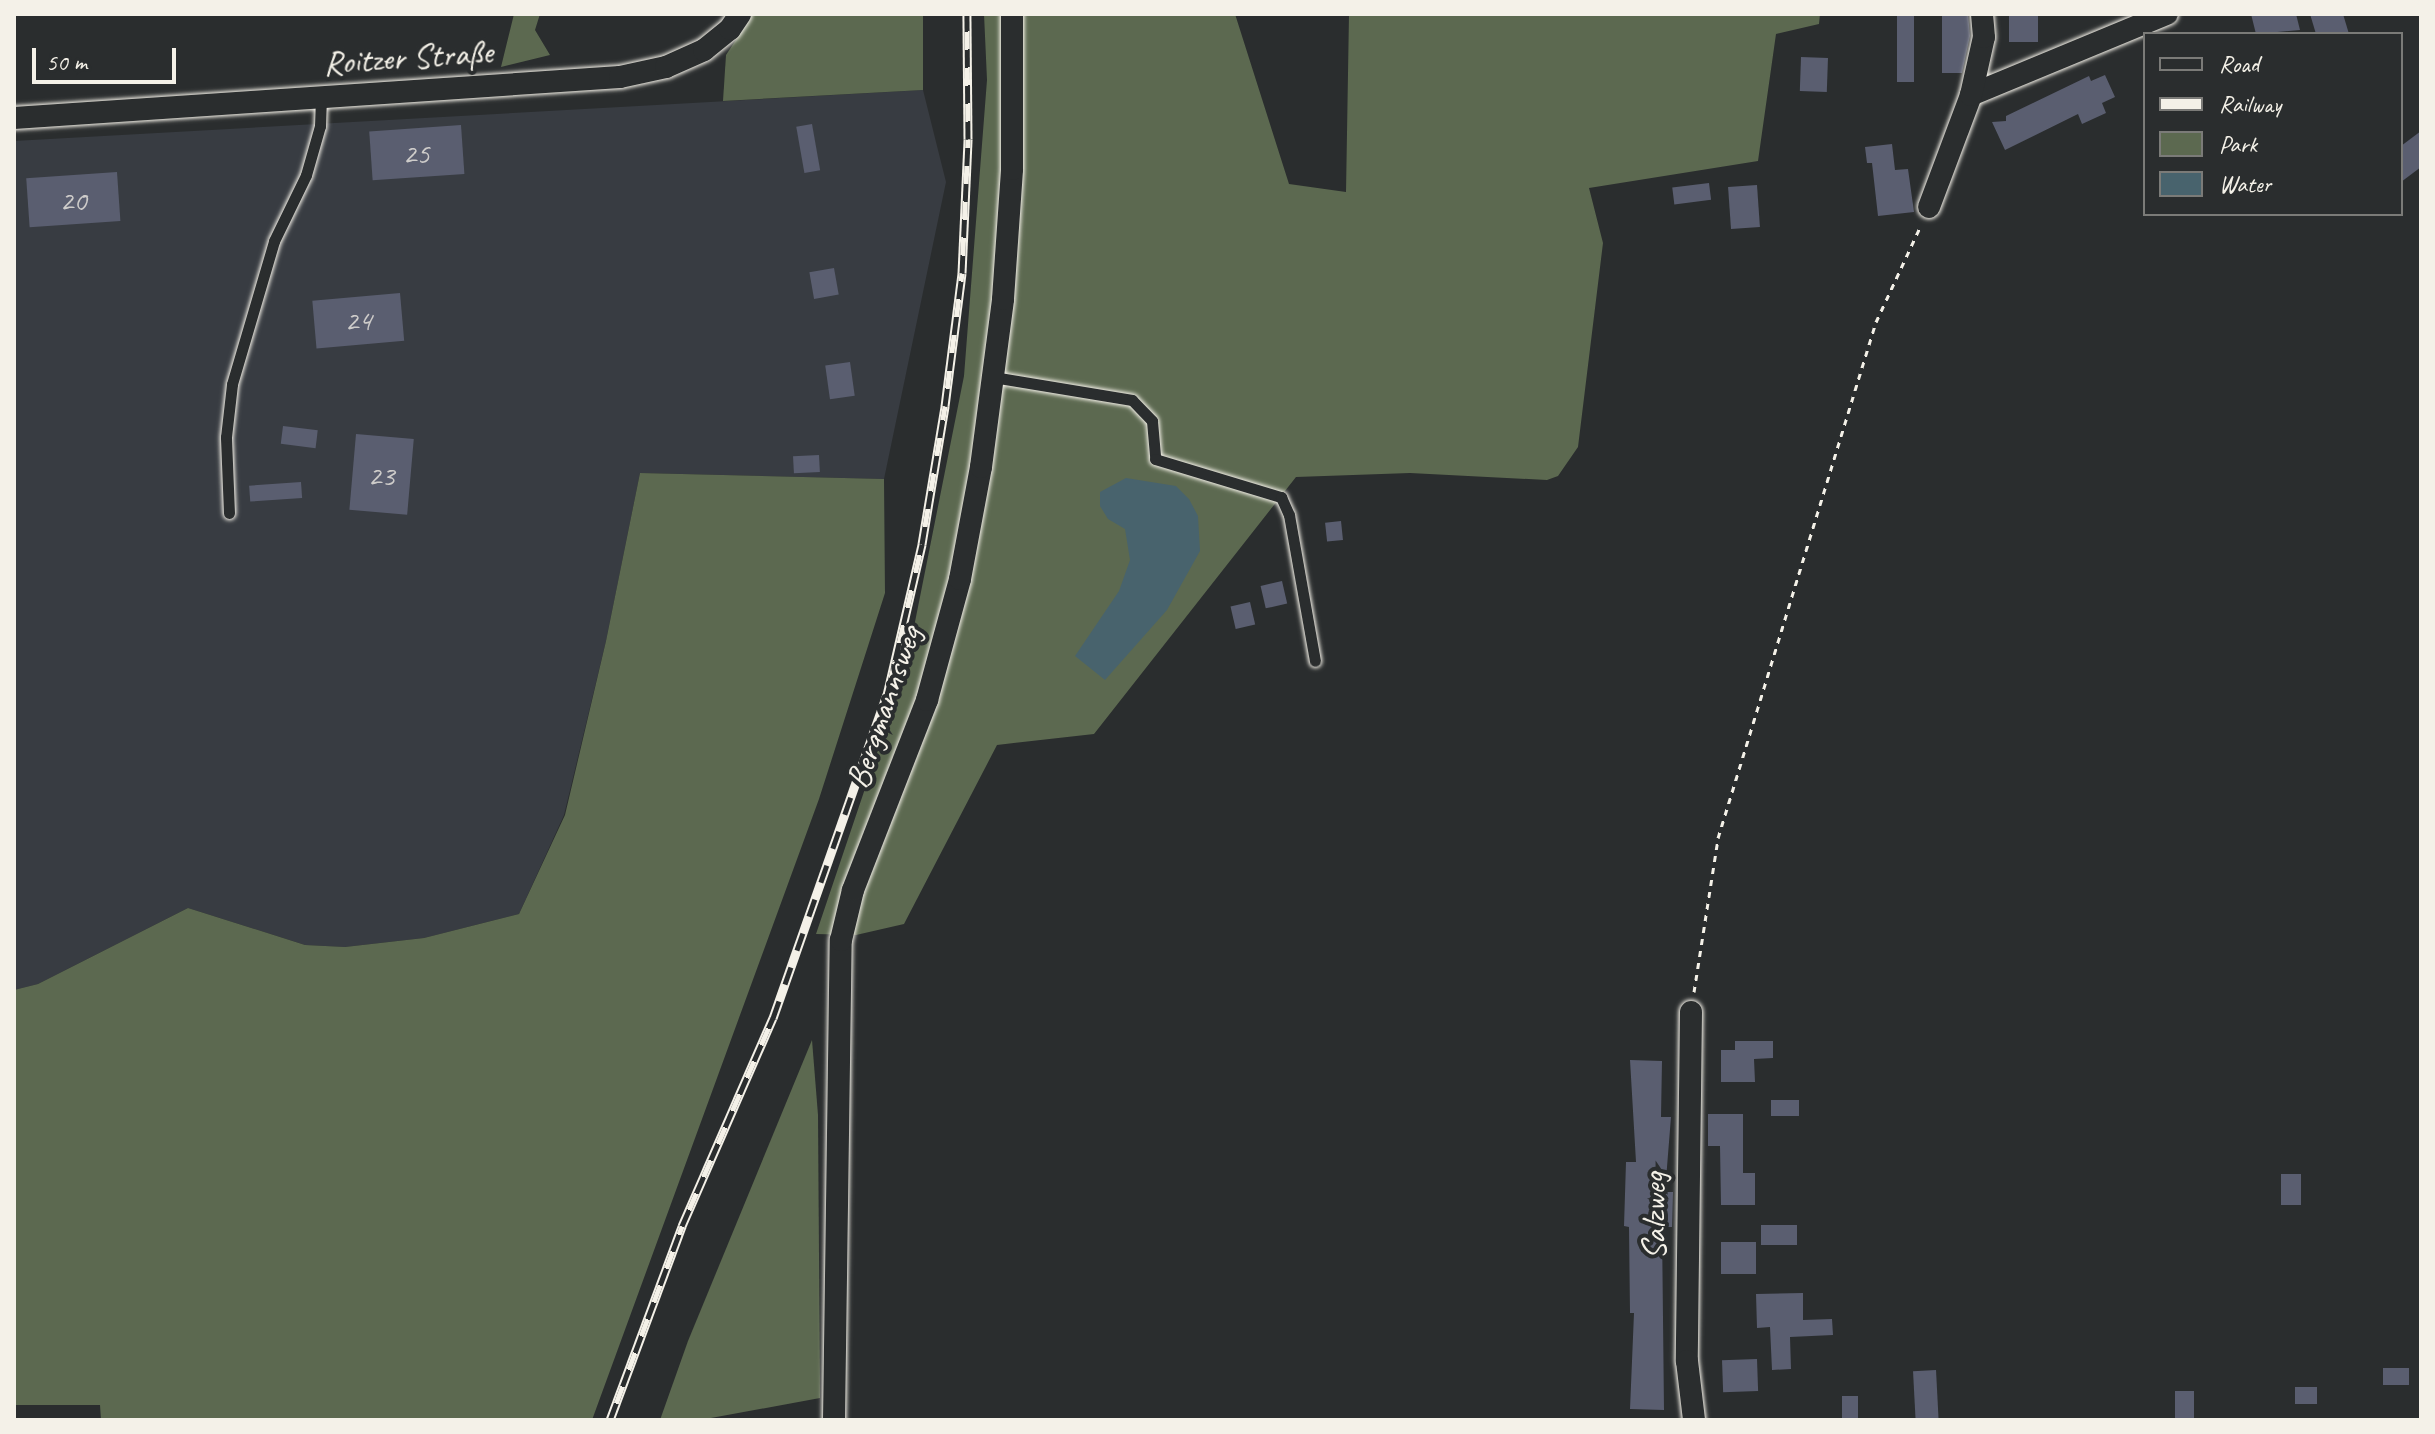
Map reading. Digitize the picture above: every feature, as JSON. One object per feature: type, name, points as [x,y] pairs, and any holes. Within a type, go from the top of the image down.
[{"type":"street","name":"Roitzer Straße","points":[[14,118],[620,77],[666,67],[704,50],[730,29],[740,14]]},
{"type":"street","name":"Bergmannsweg","points":[[834,1420],[841,940],[853,890],[927,700],[960,579],[978,481],[1003,299],[1012,169],[1012,14]]},
{"type":"street","points":[[1929,207],[1971,95],[1984,37],[1982,14]]},
{"type":"street","points":[[1971,95],[2167,14]]},
{"type":"street","name":"Salzweg","points":[[1691,1012],[1687,1361],[1694,1420]]},
{"type":"lane","points":[[229,513],[226,437],[232,384],[274,241],[306,175],[320,126],[321,97]]},
{"type":"lane","points":[[993,377],[1132,400],[1152,421],[1155,459],[1281,497],[1289,515],[1315,661]]},
{"type":"path","points":[[1691,1012],[1718,838],[1876,322],[1929,207]]},
{"type":"shaded area","points":[[923,90],[946,182],[884,479],[640,473],[606,641],[564,815],[519,914],[424,938],[345,947],[305,945],[188,908],[38,984],[14,990],[14,141]]},
{"type":"green space","points":[[514,14],[540,14],[535,30],[550,55],[501,67]]},
{"type":"green space","points":[[753,14],[923,14],[923,90],[723,101],[726,55]]},
{"type":"green space","points":[[984,14],[1235,14],[1289,184],[1346,192],[1349,14],[1820,14],[1819,24],[1776,34],[1758,161],[1589,188],[1603,243],[1578,447],[1558,476],[1547,480],[1410,473],[1296,477],[1094,734],[997,745],[904,924],[856,935],[816,934],[906,667],[964,376],[987,80]]},
{"type":"green space","points":[[640,473],[884,479],[885,593],[819,799],[592,1420],[101,1420],[100,1405],[14,1405],[14,990],[38,984],[188,908],[305,945],[345,947],[424,938],[519,914],[565,815],[606,641]]},
{"type":"green space","points":[[812,1040],[818,1115],[820,1398],[700,1420],[660,1420],[688,1341]]},
{"type":"water","points":[[1126,478],[1176,486],[1189,499],[1198,516],[1200,551],[1167,610],[1105,680],[1075,656],[1119,591],[1130,560],[1125,529],[1108,519],[1100,506],[1100,492]]},
{"type":"building","points":[[1897,14],[1914,14],[1914,82],[1897,82]]},
{"type":"building","points":[[1942,14],[1968,14],[1970,36],[1962,73],[1942,73]]},
{"type":"building","points":[[2009,14],[2038,14],[2038,42],[2009,42]]},
{"type":"building","points":[[2251,14],[2296,14],[2300,30],[2278,32],[2256,32]]},
{"type":"building","points":[[2310,14],[2343,14],[2348,32],[2315,32]]},
{"type":"building","points":[[1801,57],[1828,58],[1827,92],[1800,91]]},
{"type":"building","points":[[2105,75],[2115,97],[2102,103],[2106,113],[2082,124],[2078,114],[2005,150],[1992,122],[2006,121],[2006,116],[2089,76],[2091,81]]},
{"type":"building","points":[[812,124],[820,170],[804,173],[796,127]]},
{"type":"building","points":[[461,125],[464,174],[373,180],[369,131]]},
{"type":"building","points":[[2421,131],[2421,167],[2403,180],[2403,144]]},
{"type":"building","points":[[1892,144],[1895,170],[1908,169],[1914,212],[1878,216],[1872,163],[1867,163],[1865,147]]},
{"type":"building","points":[[117,172],[120,221],[30,227],[26,178]]},
{"type":"building","points":[[1709,183],[1711,200],[1674,204],[1672,188]]},
{"type":"building","points":[[1757,185],[1760,227],[1731,229],[1728,187]]},
{"type":"building","points":[[834,268],[839,295],[814,299],[809,272]]},
{"type":"building","points":[[400,293],[404,341],[317,348],[312,301]]},
{"type":"building","points":[[850,362],[855,396],[830,399],[825,365]]},
{"type":"building","points":[[283,426],[318,430],[316,448],[281,444]]},
{"type":"building","points":[[356,434],[414,439],[407,515],[349,510]]},
{"type":"building","points":[[819,455],[820,472],[794,473],[793,456]]},
{"type":"building","points":[[301,482],[302,498],[250,502],[249,486]]},
{"type":"building","points":[[1341,521],[1343,540],[1327,542],[1325,523]]},
{"type":"building","points":[[1282,581],[1287,603],[1266,608],[1261,586]]},
{"type":"building","points":[[1250,602],[1255,624],[1236,629],[1231,606]]},
{"type":"building","points":[[1735,1041],[1773,1041],[1773,1058],[1754,1059],[1755,1082],[1721,1082],[1721,1050],[1735,1050]]},
{"type":"building","points":[[1630,1060],[1662,1061],[1661,1117],[1671,1117],[1665,1192],[1673,1192],[1672,1227],[1662,1227],[1664,1410],[1630,1409],[1634,1313],[1630,1313],[1629,1227],[1624,1226],[1626,1162],[1636,1162]]},
{"type":"building","points":[[1771,1100],[1799,1100],[1799,1116],[1771,1116]]},
{"type":"building","points":[[1708,1114],[1743,1114],[1743,1173],[1755,1173],[1755,1205],[1721,1205],[1720,1146],[1708,1146]]},
{"type":"building","points":[[2281,1174],[2301,1174],[2301,1205],[2281,1205]]},
{"type":"building","points":[[1761,1225],[1797,1225],[1797,1245],[1761,1245]]},
{"type":"building","points":[[1721,1242],[1756,1242],[1756,1274],[1721,1274]]},
{"type":"building","points":[[1803,1293],[1803,1320],[1832,1319],[1833,1335],[1790,1337],[1791,1369],[1772,1370],[1770,1327],[1757,1328],[1756,1294]]},
{"type":"building","points":[[1757,1359],[1758,1391],[1723,1392],[1722,1360]]},
{"type":"building","points":[[2383,1368],[2409,1368],[2409,1385],[2383,1385]]},
{"type":"building","points":[[1936,1370],[1939,1420],[1916,1420],[1913,1371]]},
{"type":"building","points":[[2295,1387],[2317,1387],[2317,1404],[2295,1404]]},
{"type":"building","points":[[2175,1391],[2194,1391],[2194,1420],[2175,1420]]},
{"type":"building","points":[[1842,1396],[1858,1396],[1858,1420],[1842,1420]]},
{"type":"railway","points":[[610,1420],[682,1226],[773,1018],[887,695],[922,544],[945,406],[962,273],[968,139],[967,14]]}]
